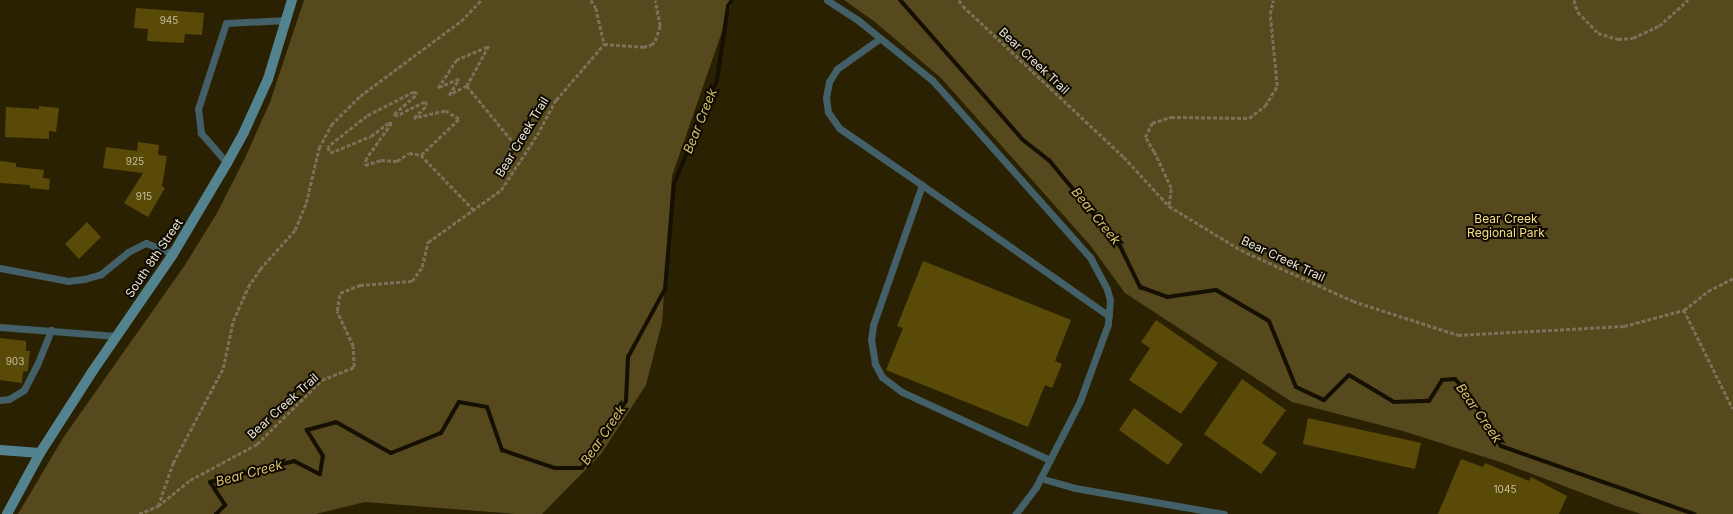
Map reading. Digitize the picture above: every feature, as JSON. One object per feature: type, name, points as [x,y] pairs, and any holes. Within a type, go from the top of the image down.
[{"type":"main road","name":"South 8th Street","points":[[7,514],[40,453],[173,254],[228,163],[268,79],[292,0]]},
{"type":"main road","points":[[0,450],[40,453]]},
{"type":"lane","points":[[827,0],[859,21],[879,39],[934,81],[1090,257],[1107,290],[1110,300],[1108,324],[1080,401],[1040,478],[1016,514]]},
{"type":"lane","points":[[228,163],[201,134],[198,109],[226,23],[287,20]]},
{"type":"lane","points":[[879,39],[837,70],[829,82],[826,98],[828,112],[839,128],[1109,316]]},
{"type":"lane","points":[[922,185],[873,325],[871,340],[875,364],[882,377],[902,392],[1050,460]]},
{"type":"lane","points":[[0,268],[68,281],[84,279],[101,274],[128,252],[146,243],[173,254]]},
{"type":"lane","points":[[0,327],[117,336]]},
{"type":"lane","points":[[0,400],[9,399],[24,390],[37,365],[51,330]]},
{"type":"lane","points":[[1040,478],[1075,488],[1224,514]]},
{"type":"path","points":[[158,506],[173,463],[223,368],[233,321],[248,288],[260,269],[295,230],[306,203],[319,148],[331,125],[360,96],[461,21],[481,0]]},
{"type":"path","points":[[591,0],[596,8],[604,44],[643,47],[651,45],[655,41],[660,26],[655,0]]},
{"type":"path","name":"Bear Creek Trail","points":[[959,0],[963,6],[1124,157],[1169,206],[1241,250],[1346,298],[1458,335],[1624,326],[1684,310],[1708,291],[1733,278]]},
{"type":"path","points":[[1169,206],[1171,188],[1154,152],[1145,137],[1152,123],[1171,117],[1248,118],[1265,106],[1277,86],[1270,14],[1273,0]]},
{"type":"path","points":[[1574,0],[1578,12],[1598,33],[1618,39],[1633,38],[1659,26],[1688,0]]},
{"type":"path","name":"Bear Creek Trail","points":[[139,514],[158,506],[190,480],[257,444],[322,380],[354,367],[353,346],[337,311],[340,294],[360,284],[412,281],[422,267],[428,242],[501,190],[537,135],[556,100],[604,44]]},
{"type":"path","points":[[489,46],[482,60],[467,86],[449,95],[459,79],[438,88],[456,60],[489,46]]},
{"type":"path","points":[[467,86],[514,143],[504,163],[512,174]]},
{"type":"path","points":[[421,155],[459,119],[445,111],[414,118],[427,105],[425,102],[396,116],[394,114],[417,94],[414,92],[367,116],[328,147],[330,153],[371,136],[388,123],[392,123],[367,158],[365,164],[382,160],[397,161],[409,153],[421,155],[474,210]]},
{"type":"path","points":[[1684,310],[1733,409]]},
{"type":"green space","points":[[304,0],[733,0],[672,176],[662,323],[646,385],[601,454],[542,514],[515,514],[365,502],[316,514],[18,514],[63,438],[185,265],[217,213],[245,158],[270,102]]},
{"type":"green space","name":"Bear Creek Regional Park","points":[[844,0],[1733,0],[1733,514],[1641,514],[1506,464],[1403,431],[1292,402],[1125,293],[1090,245],[941,78],[875,22]]},
{"type":"building","points":[[136,8],[204,13],[202,35],[185,34],[184,43],[147,41],[148,29],[134,28]]},
{"type":"building","points":[[39,106],[59,108],[56,132],[49,131],[49,139],[5,137],[6,107],[39,109]]},
{"type":"building","points":[[138,142],[159,145],[158,155],[167,156],[162,186],[165,188],[148,217],[124,203],[143,173],[103,168],[106,147],[137,151]]},
{"type":"building","points":[[0,161],[16,163],[16,167],[44,170],[43,178],[50,179],[49,190],[30,188],[30,185],[0,183]]},
{"type":"building","points":[[87,222],[101,237],[79,259],[65,244]]},
{"type":"building","points":[[923,261],[1071,320],[1055,361],[1062,364],[1052,388],[1045,385],[1028,427],[886,370],[903,328],[897,326]]},
{"type":"building","points":[[1156,320],[1218,363],[1181,414],[1129,380],[1150,348],[1141,342]]},
{"type":"building","points":[[0,338],[26,341],[26,351],[30,351],[28,371],[23,372],[22,383],[0,380]]},
{"type":"building","points":[[1242,379],[1286,410],[1262,443],[1277,453],[1261,474],[1204,434]]},
{"type":"building","points":[[1134,408],[1183,444],[1168,465],[1119,430]]},
{"type":"building","points":[[1308,418],[1421,443],[1415,469],[1303,444]]},
{"type":"building","points":[[1461,459],[1483,467],[1485,463],[1529,481],[1531,477],[1567,496],[1559,514],[1438,514]]},
{"type":"waterway","name":"Bear Creek","points":[[216,514],[225,505],[210,482],[294,461],[320,474],[323,456],[307,430],[336,422],[391,453],[441,433],[459,402],[487,407],[502,450],[555,468],[582,468],[626,401],[628,357],[665,289],[674,184],[717,80],[728,6],[732,0]]},
{"type":"waterway","name":"Bear Creek","points":[[900,0],[1023,140],[1049,160],[1120,246],[1140,287],[1167,297],[1216,290],[1269,321],[1296,387],[1324,400],[1349,375],[1394,402],[1429,401],[1442,380],[1455,379],[1472,398],[1501,446],[1694,514]]}]
